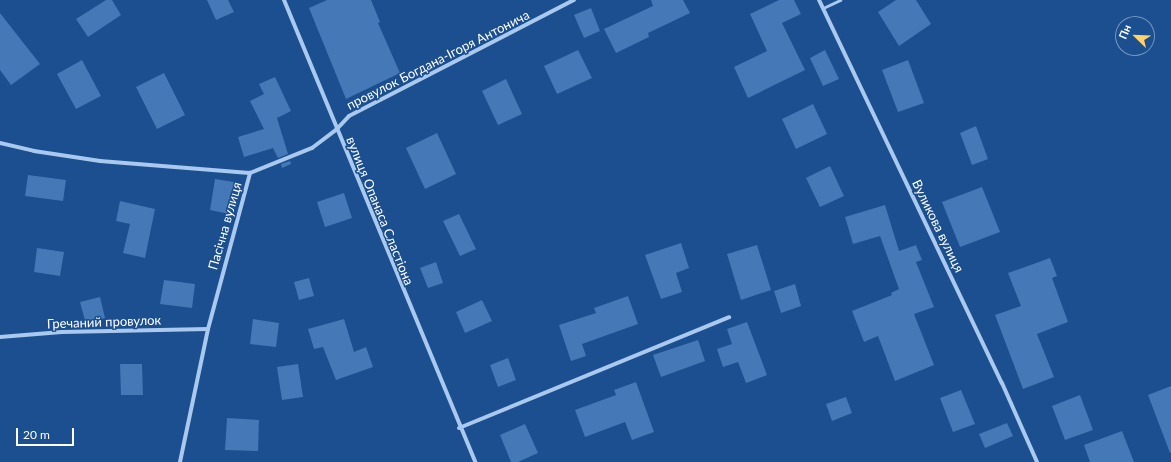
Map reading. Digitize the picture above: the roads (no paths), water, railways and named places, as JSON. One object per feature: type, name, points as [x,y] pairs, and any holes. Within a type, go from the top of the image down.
[{"type":"street","name":"вулиця Опанаса Сластіона","points":[[284,0],[336,130],[474,462]]},
{"type":"street","name":"провулок Богдана-Ігоря Антонича","points":[[250,173],[312,148],[336,130],[349,116],[574,0]]},
{"type":"street","name":"Вуликова вулиця","points":[[819,0],[1002,383],[1037,462]]},
{"type":"street","name":"Пасічна вулиця","points":[[0,143],[34,151],[100,161],[250,173],[208,329],[180,462]]},
{"type":"street","points":[[459,428],[729,317]]},
{"type":"street","name":"Гречаний провулок","points":[[0,337],[62,332],[208,329]]},
{"type":"lane","points":[[823,8],[840,0]]}]
